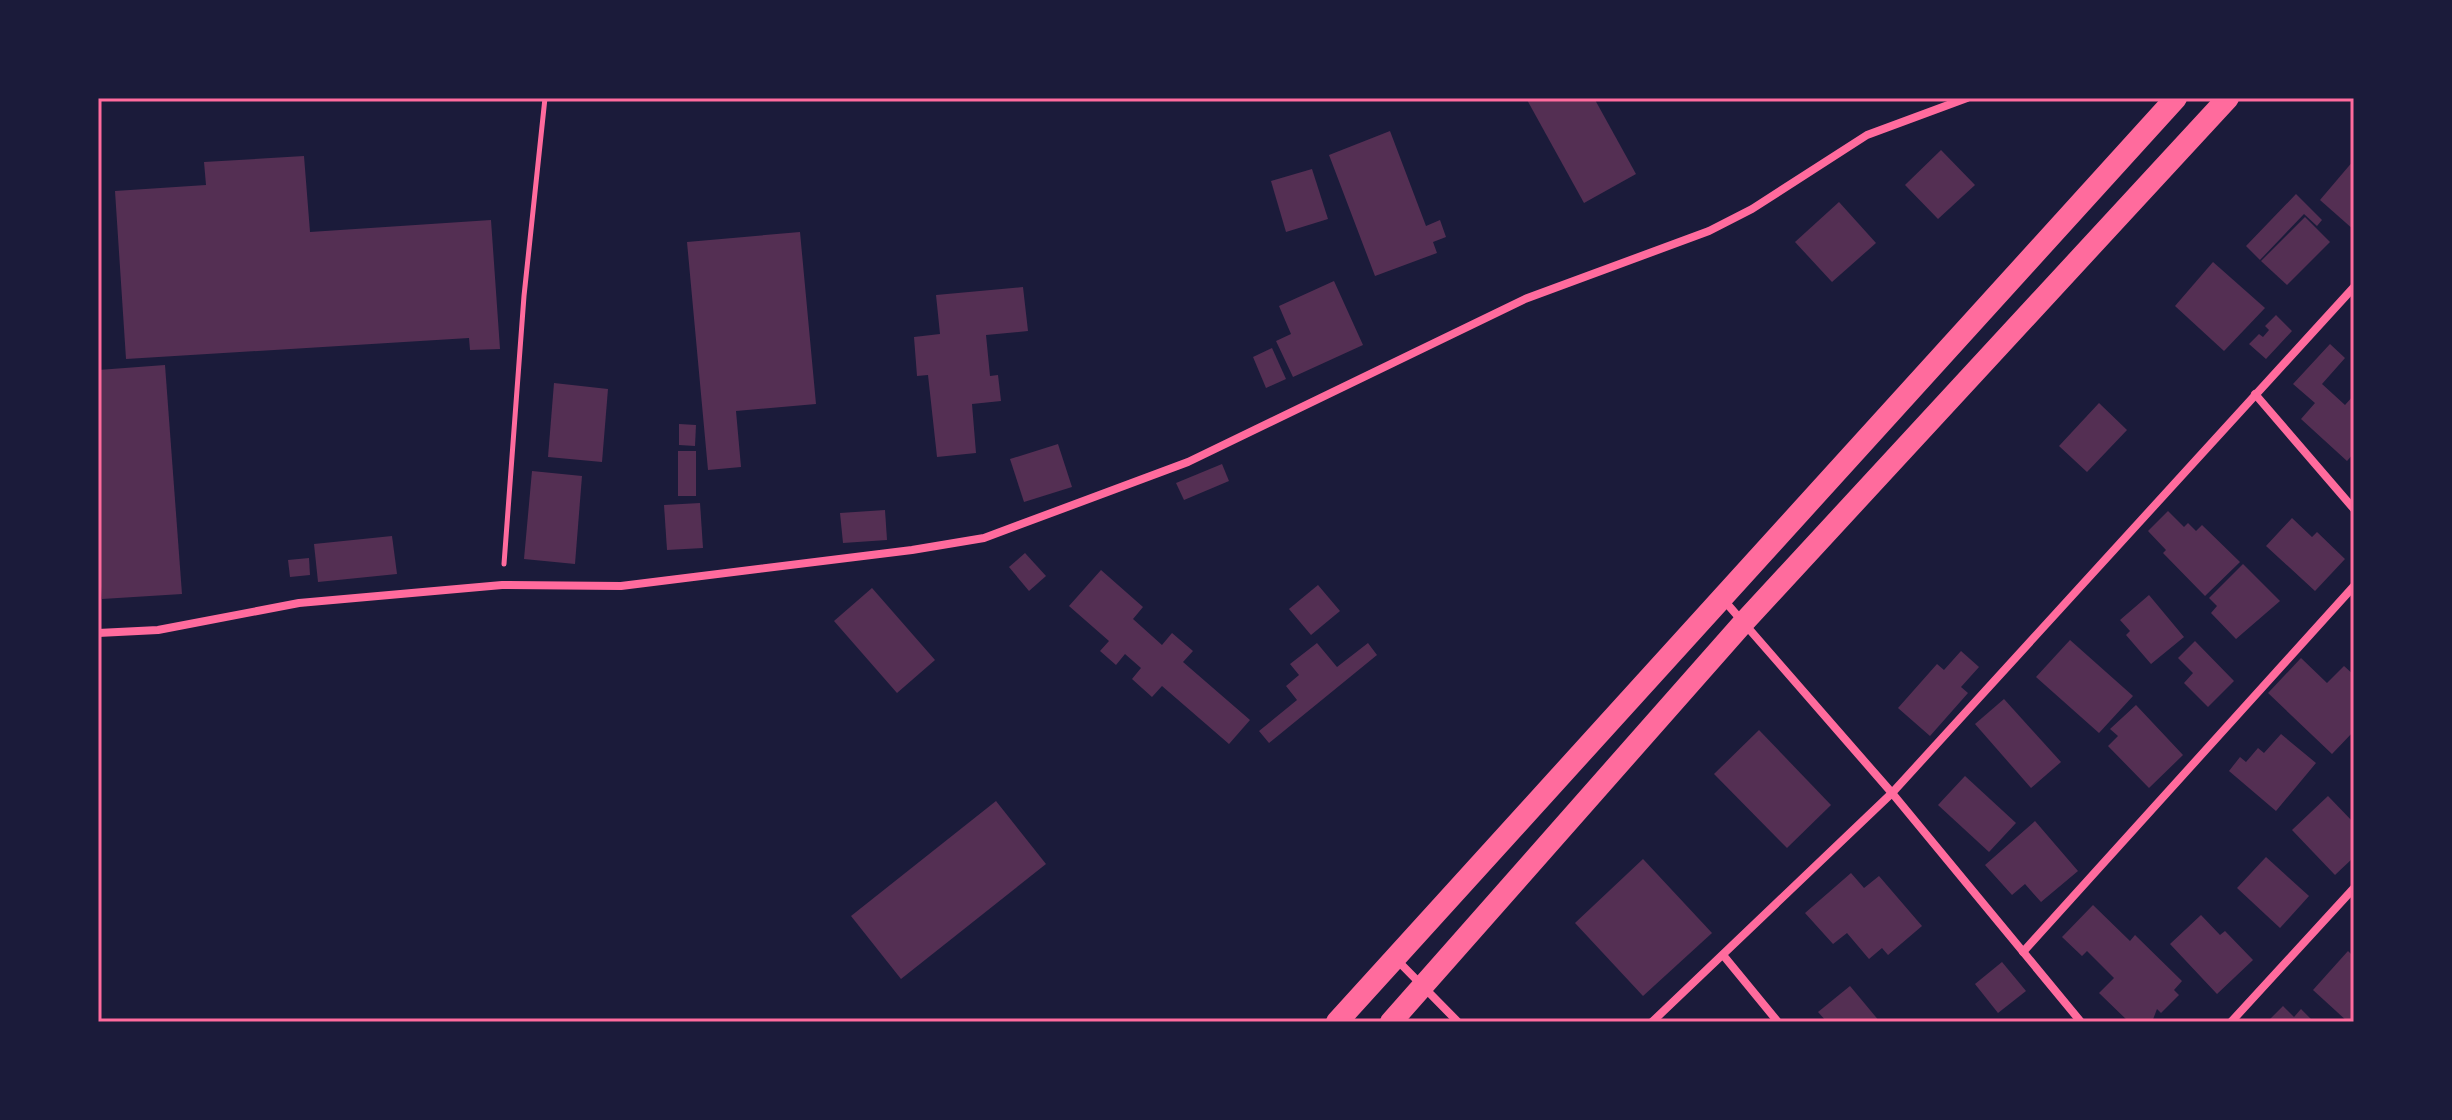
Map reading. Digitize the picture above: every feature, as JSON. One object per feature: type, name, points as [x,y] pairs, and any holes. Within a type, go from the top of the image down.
[{"type":"highway","points":[[1337,1022],[2176,98]]},
{"type":"highway","points":[[1391,1022],[1744,622],[2228,98]]},
{"type":"street","points":[[98,633],[158,630],[299,603],[502,585],[621,586],[912,550],[984,538],[1188,462],[1525,299],[1709,231],[1752,209],[1867,135],[1967,98]]},
{"type":"street","points":[[1652,1022],[1892,793],[2354,287]]},
{"type":"street","points":[[2255,394],[2354,509]]},
{"type":"street","points":[[2023,952],[2354,586]]},
{"type":"street","points":[[1720,597],[1892,793],[2081,1022]]},
{"type":"street","points":[[2231,1022],[2354,888]]},
{"type":"street","points":[[1723,955],[1778,1022]]},
{"type":"street","points":[[1395,958],[1458,1022]]},
{"type":"path","points":[[502,585],[524,296],[545,98]]},
{"type":"building","points":[[1526,98],[1594,98],[1636,174],[1584,203]]},
{"type":"building","points":[[1390,131],[1426,226],[1440,220],[1446,237],[1433,242],[1437,253],[1375,276],[1329,155]]},
{"type":"building","points":[[1941,150],[1975,185],[1938,219],[1905,185]]},
{"type":"building","points":[[304,156],[310,232],[491,220],[500,349],[470,350],[469,338],[126,359],[115,191],[206,185],[204,162]]},
{"type":"building","points":[[2354,160],[2354,230],[2320,200]]},
{"type":"building","points":[[1312,169],[1328,219],[1286,232],[1271,181]]},
{"type":"building","points":[[2296,194],[2322,220],[2317,226],[2304,214],[2260,260],[2246,246]]},
{"type":"building","points":[[1839,202],[1876,243],[1832,282],[1795,242]]},
{"type":"building","points":[[2305,217],[2330,242],[2287,285],[2261,261]]},
{"type":"building","points":[[800,232],[816,404],[736,411],[741,467],[708,470],[687,242]]},
{"type":"building","points":[[2213,262],[2265,308],[2224,351],[2175,306]]},
{"type":"building","points":[[1334,281],[1363,345],[1293,377],[1276,341],[1291,334],[1279,306]]},
{"type":"building","points":[[1023,287],[1028,331],[986,335],[990,376],[998,375],[1001,401],[972,404],[976,453],[937,457],[928,375],[917,376],[914,337],[940,334],[936,295]]},
{"type":"building","points":[[2276,315],[2292,331],[2266,359],[2249,344],[2259,334],[2263,337],[2269,330],[2265,326]]},
{"type":"building","points":[[2330,344],[2345,358],[2322,384],[2345,405],[2354,395],[2354,453],[2347,461],[2301,419],[2315,403],[2293,384]]},
{"type":"building","points":[[1272,348],[1286,379],[1266,388],[1253,357]]},
{"type":"building","points":[[165,365],[182,594],[102,599],[98,549],[98,370]]},
{"type":"building","points":[[554,383],[608,389],[602,462],[548,457]]},
{"type":"building","points":[[2099,403],[2127,430],[2087,472],[2059,446]]},
{"type":"building","points":[[679,424],[696,425],[695,446],[679,445]]},
{"type":"building","points":[[1058,444],[1072,487],[1024,502],[1010,459]]},
{"type":"building","points":[[678,451],[696,451],[696,496],[678,496]]},
{"type":"building","points":[[1222,464],[1229,481],[1184,500],[1176,483]]},
{"type":"building","points":[[532,471],[582,476],[575,564],[524,559]]},
{"type":"building","points":[[700,503],[703,548],[667,550],[664,505]]},
{"type":"building","points":[[885,510],[887,540],[843,543],[840,513]]},
{"type":"building","points":[[2168,511],[2184,527],[2188,523],[2196,531],[2202,525],[2240,562],[2205,596],[2163,553],[2166,550],[2148,531]]},
{"type":"building","points":[[2292,518],[2312,537],[2317,532],[2345,559],[2315,591],[2266,546]]},
{"type":"building","points":[[392,536],[397,574],[318,582],[314,544]]},
{"type":"building","points":[[1025,553],[1046,576],[1029,591],[1009,567]]},
{"type":"building","points":[[309,558],[310,575],[290,577],[288,560]]},
{"type":"building","points":[[2243,564],[2280,601],[2236,639],[2211,613],[2217,606],[2209,598]]},
{"type":"building","points":[[1101,570],[1143,607],[1133,619],[1162,645],[1172,633],[1193,651],[1183,662],[1250,720],[1229,744],[1162,686],[1152,697],[1132,679],[1141,668],[1125,654],[1116,665],[1100,651],[1109,641],[1069,606]]},
{"type":"building","points":[[1318,585],[1340,611],[1311,635],[1289,609]]},
{"type":"building","points":[[872,588],[935,660],[897,693],[834,621]]},
{"type":"building","points":[[2149,595],[2184,637],[2151,664],[2126,635],[2130,631],[2120,620]]},
{"type":"building","points":[[2070,640],[2133,696],[2099,733],[2036,677]]},
{"type":"building","points":[[2195,641],[2234,681],[2208,707],[2184,683],[2193,673],[2178,658]]},
{"type":"building","points":[[1317,643],[1337,667],[1368,643],[1377,655],[1269,743],[1259,731],[1297,700],[1286,686],[1299,675],[1290,664]]},
{"type":"building","points":[[1961,651],[1979,667],[1961,687],[1968,693],[1930,736],[1898,708],[1937,664],[1944,670]]},
{"type":"building","points":[[2301,658],[2327,683],[2344,666],[2354,675],[2354,731],[2332,754],[2268,693]]},
{"type":"building","points":[[2004,699],[2061,762],[2031,788],[1975,724]]},
{"type":"building","points":[[2136,705],[2183,755],[2149,788],[2108,746],[2118,736],[2110,729]]},
{"type":"building","points":[[1759,730],[1831,805],[1787,848],[1714,774]]},
{"type":"building","points":[[2281,734],[2316,763],[2276,811],[2229,771],[2240,757],[2246,762],[2258,748],[2264,753]]},
{"type":"building","points":[[1965,776],[2016,823],[1989,852],[1938,805]]},
{"type":"building","points":[[2328,796],[2354,823],[2354,857],[2335,875],[2292,830]]},
{"type":"building","points":[[996,801],[1046,864],[901,979],[851,916]]},
{"type":"building","points":[[2035,821],[2078,871],[2041,902],[2025,884],[2012,895],[1985,865]]},
{"type":"building","points":[[2266,857],[2309,896],[2280,928],[2237,888]]},
{"type":"building","points":[[1643,859],[1712,933],[1643,996],[1575,923]]},
{"type":"building","points":[[1851,873],[1864,888],[1879,876],[1922,926],[1888,955],[1882,948],[1869,959],[1847,933],[1833,944],[1805,913]]},
{"type":"building","points":[[2093,905],[2130,941],[2135,935],[2182,981],[2174,990],[2179,995],[2161,1013],[2157,1009],[2152,1022],[2129,1022],[2099,993],[2114,978],[2087,951],[2082,956],[2062,937]]},
{"type":"building","points":[[2201,915],[2220,935],[2225,931],[2253,960],[2217,994],[2170,944]]},
{"type":"building","points":[[2348,951],[2354,957],[2354,1022],[2348,1022],[2313,990]]},
{"type":"building","points":[[2002,962],[2026,991],[1998,1013],[1975,984]]},
{"type":"building","points":[[1850,986],[1880,1022],[1827,1022],[1818,1012]]},
{"type":"building","points":[[2283,1006],[2294,1017],[2301,1009],[2314,1022],[2267,1022]]}]
